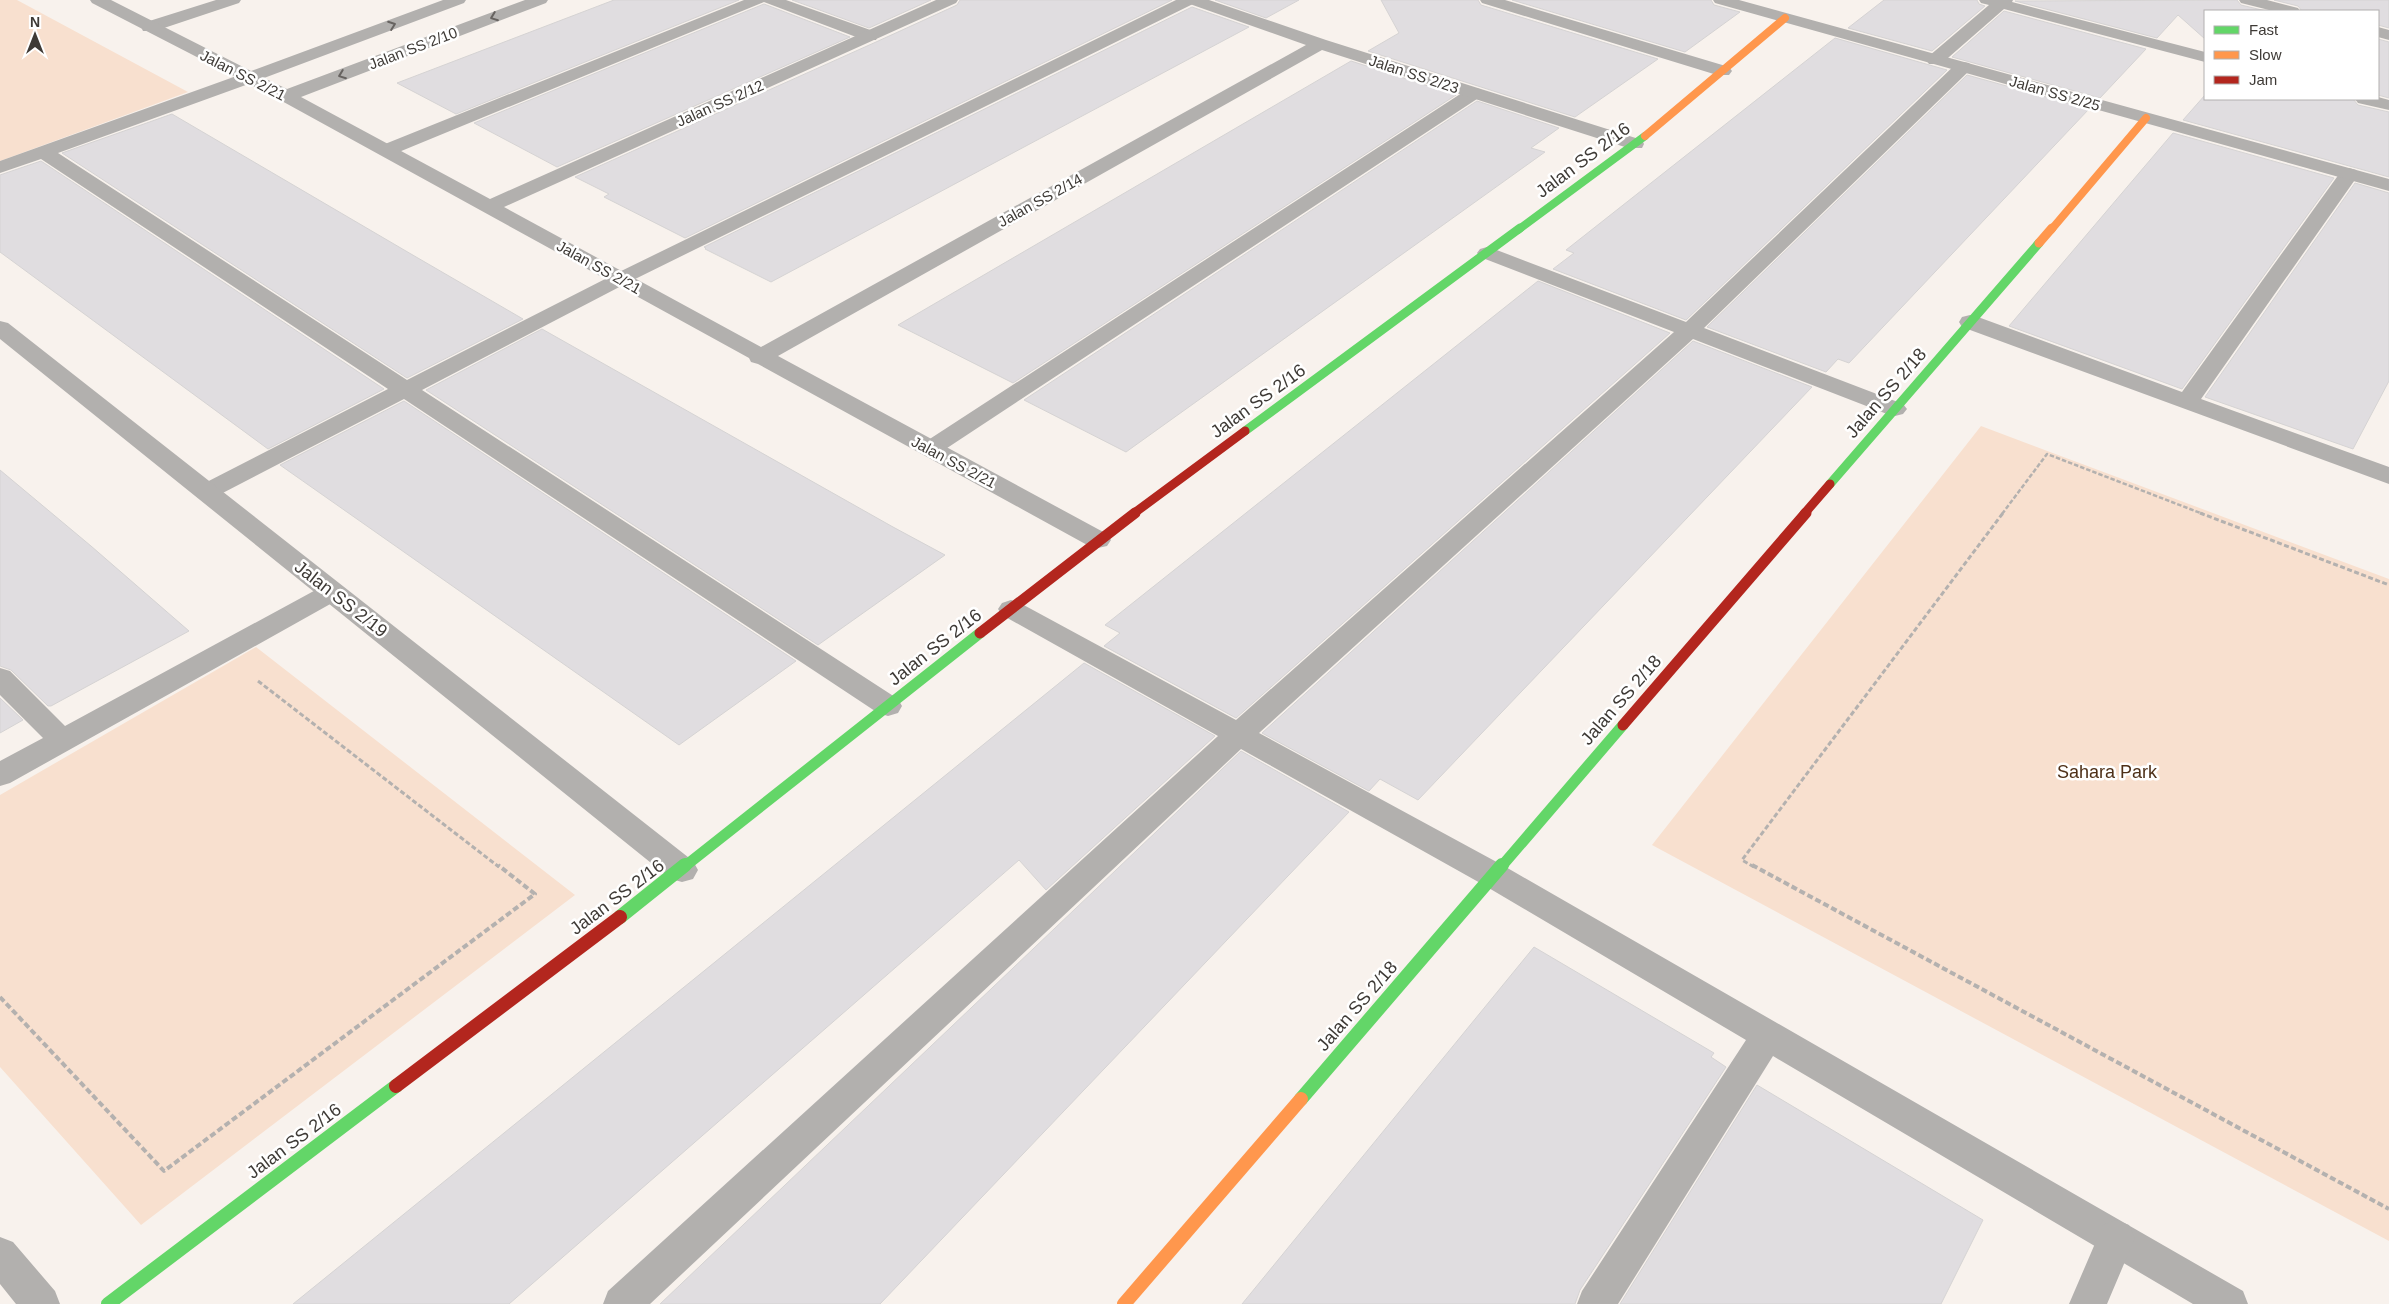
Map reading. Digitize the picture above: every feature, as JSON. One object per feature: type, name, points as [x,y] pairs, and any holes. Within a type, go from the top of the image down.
[{"type":"street","name":"Jalan SS 2/21","points":[[98,0],[387,150],[759,357],[1098,540]]},
{"type":"street","points":[[149,27],[232,0]]},
{"type":"street","name":"Jalan SS 2/10","points":[[0,167],[458,0]]},
{"type":"street","name":"Jalan SS 2/10","points":[[286,96],[540,0]]},
{"type":"street","points":[[387,150],[758,0]]},
{"type":"street","points":[[771,0],[870,36]]},
{"type":"street","name":"Jalan SS 2/12","points":[[490,206],[950,0]]},
{"type":"street","points":[[206,492],[620,279],[1189,0]]},
{"type":"street","name":"Jalan SS 2/23","points":[[1194,0],[1320,44],[1635,144]]},
{"type":"street","points":[[1488,0],[1723,71]]},
{"type":"street","name":"Jalan SS 2/25","points":[[1720,0],[2389,185]]},
{"type":"street","points":[[2247,0],[2288,10]]},
{"type":"street","points":[[1935,60],[1997,1],[2204,57]]},
{"type":"street","name":"Jalan SS 2/16","points":[[108,1304],[682,870],[1098,540],[1635,144],[1785,18]]},
{"type":"street","name":"Jalan SS 2/14","points":[[759,357],[1320,44]]},
{"type":"street","points":[[622,1304],[1239,734],[1690,330],[1962,67]]},
{"type":"street","points":[[930,449],[1474,93]]},
{"type":"street","points":[[2368,100],[2389,105]]},
{"type":"street","name":"Jalan SS 2/18","points":[[1124,1304],[2146,118]]},
{"type":"street","points":[[42,151],[888,706]]},
{"type":"street","points":[[2187,402],[2349,174]]},
{"type":"street","points":[[1487,253],[1896,409]]},
{"type":"street","points":[[1970,322],[2389,476]]},
{"type":"street","name":"Jalan SS 2/19","points":[[0,328],[682,870]]},
{"type":"street","points":[[0,775],[332,592]]},
{"type":"street","points":[[1011,609],[1494,875],[2230,1304]]},
{"type":"street","points":[[0,678],[63,741]]},
{"type":"street","points":[[1596,1304],[1768,1035]]},
{"type":"street","points":[[2088,1304],[2116,1238]]},
{"type":"street","points":[[0,1255],[41,1304]]},
{"type":"path","points":[[2389,585],[2047,454],[1742,860],[2389,1209]]},
{"type":"path","points":[[0,997],[164,1171],[535,894],[253,677]]},
{"type":"green space","points":[[0,0],[17,0],[188,92],[0,161]]},
{"type":"green space","name":"Sahara Park","points":[[1981,426],[2389,579],[2389,1241],[1652,845]]},
{"type":"green space","points":[[256,647],[575,895],[141,1225],[0,1067],[0,795]]},
{"type":"building","points":[[614,0],[739,0],[456,114],[397,83]]},
{"type":"building","points":[[792,0],[931,0],[869,28]]},
{"type":"building","points":[[960,0],[1172,0],[685,238],[604,197],[609,194],[575,177],[957,5]]},
{"type":"building","points":[[1215,0],[1299,0],[1266,18]]},
{"type":"building","points":[[1381,0],[1478,0],[1481,5],[1658,59],[1575,117],[1368,51],[1399,33]]},
{"type":"building","points":[[1512,0],[1711,0],[1714,5],[1740,12],[1685,52]]},
{"type":"building","points":[[1884,0],[1977,0],[1979,4],[1985,6],[1932,51],[1848,28]]},
{"type":"building","points":[[2237,0],[2241,5],[2262,10],[2204,10],[2204,38],[2178,15],[2157,38],[2015,1]]},
{"type":"building","points":[[2274,0],[2389,0],[2389,28],[2379,25],[2379,10],[2301,10],[2298,6]]},
{"type":"building","points":[[764,4],[850,37],[557,167],[474,123]]},
{"type":"building","points":[[1192,7],[1249,27],[771,282],[704,247]]},
{"type":"building","points":[[2004,11],[2146,49],[2100,98],[1952,57]]},
{"type":"building","points":[[1835,38],[1947,70],[1686,320],[1553,269],[1574,253],[1566,250]]},
{"type":"building","points":[[2379,39],[2389,42],[2389,98],[2379,95]]},
{"type":"building","points":[[1351,61],[1456,95],[1013,383],[898,325]]},
{"type":"building","points":[[1967,75],[2089,109],[1849,363],[1838,359],[1826,372],[1707,327]]},
{"type":"building","points":[[2204,96],[2204,100],[2354,100],[2358,105],[2389,112],[2389,177],[2183,120]]},
{"type":"building","points":[[1477,101],[1559,128],[1531,148],[1545,152],[1126,452],[1024,400]]},
{"type":"building","points":[[172,114],[523,319],[407,378],[62,153]]},
{"type":"building","points":[[2173,133],[2334,178],[2182,389],[2009,326]]},
{"type":"building","points":[[41,161],[384,389],[268,449],[0,252],[0,175]]},
{"type":"building","points":[[2355,183],[2389,193],[2389,381],[2353,449],[2205,397]]},
{"type":"building","points":[[1538,281],[1670,333],[1236,718],[1104,646],[1120,633],[1105,625]]},
{"type":"building","points":[[542,329],[945,555],[818,645],[426,390]]},
{"type":"building","points":[[1693,341],[1812,387],[1418,800],[1380,779],[1369,791],[1262,733]]},
{"type":"building","points":[[404,401],[796,661],[679,745],[280,465]]},
{"type":"building","points":[[0,470],[189,631],[51,706],[48,706],[11,670],[0,666]]},
{"type":"building","points":[[1084,663],[1215,736],[1046,890],[1019,860],[509,1304],[293,1304]]},
{"type":"building","points":[[0,698],[23,720],[0,733]]},
{"type":"building","points":[[1241,751],[1349,812],[880,1304],[660,1304]]},
{"type":"building","points":[[1534,947],[1714,1053],[1711,1057],[1726,1067],[1580,1290],[1575,1304],[1242,1304]]},
{"type":"building","points":[[1757,1085],[1983,1220],[1941,1304],[1620,1304]]},
{"type":"traffic: fast","points":[[1245,431],[1645,136]]},
{"type":"traffic: fast","points":[[1830,484],[2039,243]]},
{"type":"traffic: fast","points":[[620,917],[980,633]]},
{"type":"traffic: fast","points":[[1301,1099],[1623,725]]},
{"type":"traffic: fast","points":[[108,1304],[396,1086]]},
{"type":"traffic: slow","points":[[1645,136],[1785,18]]},
{"type":"traffic: slow","points":[[2039,243],[2146,118]]},
{"type":"traffic: slow","points":[[1124,1304],[1301,1099]]},
{"type":"traffic: jam","points":[[980,633],[1098,540],[1245,431]]},
{"type":"traffic: jam","points":[[1623,725],[1830,484]]},
{"type":"traffic: jam","points":[[396,1086],[620,917]]}]
